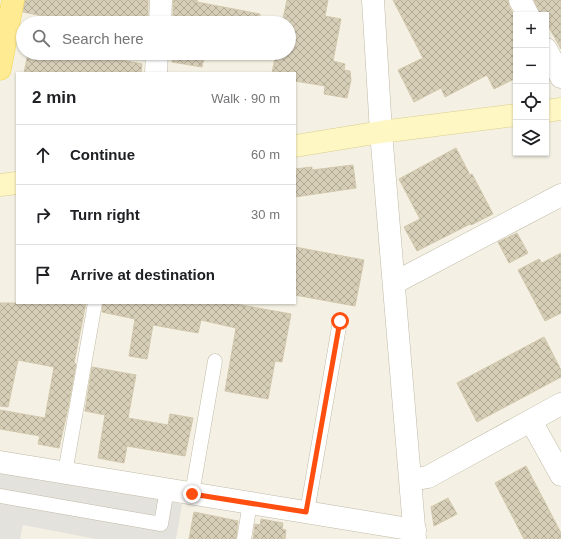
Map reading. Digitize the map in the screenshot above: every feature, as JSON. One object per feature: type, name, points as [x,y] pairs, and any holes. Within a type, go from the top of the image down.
[{"type":"main road","points":[[0,69],[13,0]]},
{"type":"street","points":[[160,16],[161,0]]},
{"type":"street","points":[[0,462],[306,512],[415,534],[381,132],[373,0]]},
{"type":"street","points":[[520,0],[526,12]]},
{"type":"street","points":[[549,55],[561,77]]},
{"type":"street","points":[[156,72],[157,60]]},
{"type":"street","points":[[549,111],[561,109]]},
{"type":"street","points":[[296,146],[381,132],[513,115]]},
{"type":"street","points":[[0,185],[16,182]]},
{"type":"street","points":[[394,283],[561,195]]},
{"type":"street","points":[[411,480],[428,477],[561,404]]},
{"type":"street","points":[[531,421],[561,476]]},
{"type":"lane","points":[[65,472],[95,304]]},
{"type":"lane","points":[[306,512],[340,321]]},
{"type":"lane","points":[[192,494],[215,361]]},
{"type":"lane","points":[[0,496],[161,524],[167,489]]},
{"type":"lane","points":[[244,539],[250,503]]},
{"type":"shaded area","points":[[0,471],[182,504],[176,539],[96,539],[23,525],[20,539],[0,539]]},
{"type":"building","points":[[25,0],[148,0],[148,16],[43,16],[23,12]]},
{"type":"building","points":[[173,0],[197,0],[197,2],[260,14],[260,16],[173,16]]},
{"type":"building","points":[[287,0],[328,0],[325,16],[341,19],[333,61],[345,64],[344,70],[350,71],[351,80],[347,98],[324,94],[325,86],[296,81],[296,72],[272,72],[275,60],[296,60],[296,16],[284,16]]},
{"type":"building","points":[[393,0],[508,0],[513,13],[513,80],[494,89],[487,75],[445,97],[441,88],[414,102],[398,70],[423,58]]},
{"type":"building","points":[[534,0],[561,0],[561,49],[549,27],[549,12],[539,12]]},
{"type":"building","points":[[27,60],[121,60],[142,64],[141,72],[24,72]]},
{"type":"building","points":[[172,60],[204,60],[202,67],[172,62]]},
{"type":"building","points":[[456,148],[470,175],[472,174],[493,214],[417,251],[404,227],[420,219],[399,179]]},
{"type":"building","points":[[353,165],[356,188],[296,197],[296,169],[312,167],[312,170]]},
{"type":"building","points":[[517,233],[528,253],[509,263],[498,242]]},
{"type":"building","points":[[296,247],[364,260],[355,306],[296,295]]},
{"type":"building","points":[[561,253],[561,313],[545,321],[518,270],[539,259],[542,263]]},
{"type":"building","points":[[0,303],[86,304],[74,363],[76,364],[68,408],[59,448],[38,444],[40,436],[0,429],[0,410],[45,418],[54,367],[18,360],[8,407],[0,406]]},
{"type":"building","points":[[103,304],[236,304],[291,314],[282,362],[275,361],[268,399],[225,391],[236,328],[201,320],[198,333],[153,325],[147,359],[129,356],[135,319],[102,312]]},
{"type":"building","points":[[544,337],[561,370],[561,377],[477,422],[457,383]]},
{"type":"building","points":[[92,367],[136,375],[128,418],[168,425],[170,414],[193,418],[185,456],[127,446],[124,463],[98,458],[105,415],[85,411]]},
{"type":"building","points":[[526,466],[561,533],[561,539],[524,539],[495,483]]},
{"type":"building","points":[[448,498],[457,514],[434,526],[431,507]]},
{"type":"building","points":[[194,512],[238,521],[236,539],[189,539]]},
{"type":"building","points":[[261,519],[283,523],[282,529],[286,530],[285,539],[253,539],[255,524],[260,525]]},
{"type":"route","points":[[192,494],[306,512],[340,321]]}]
